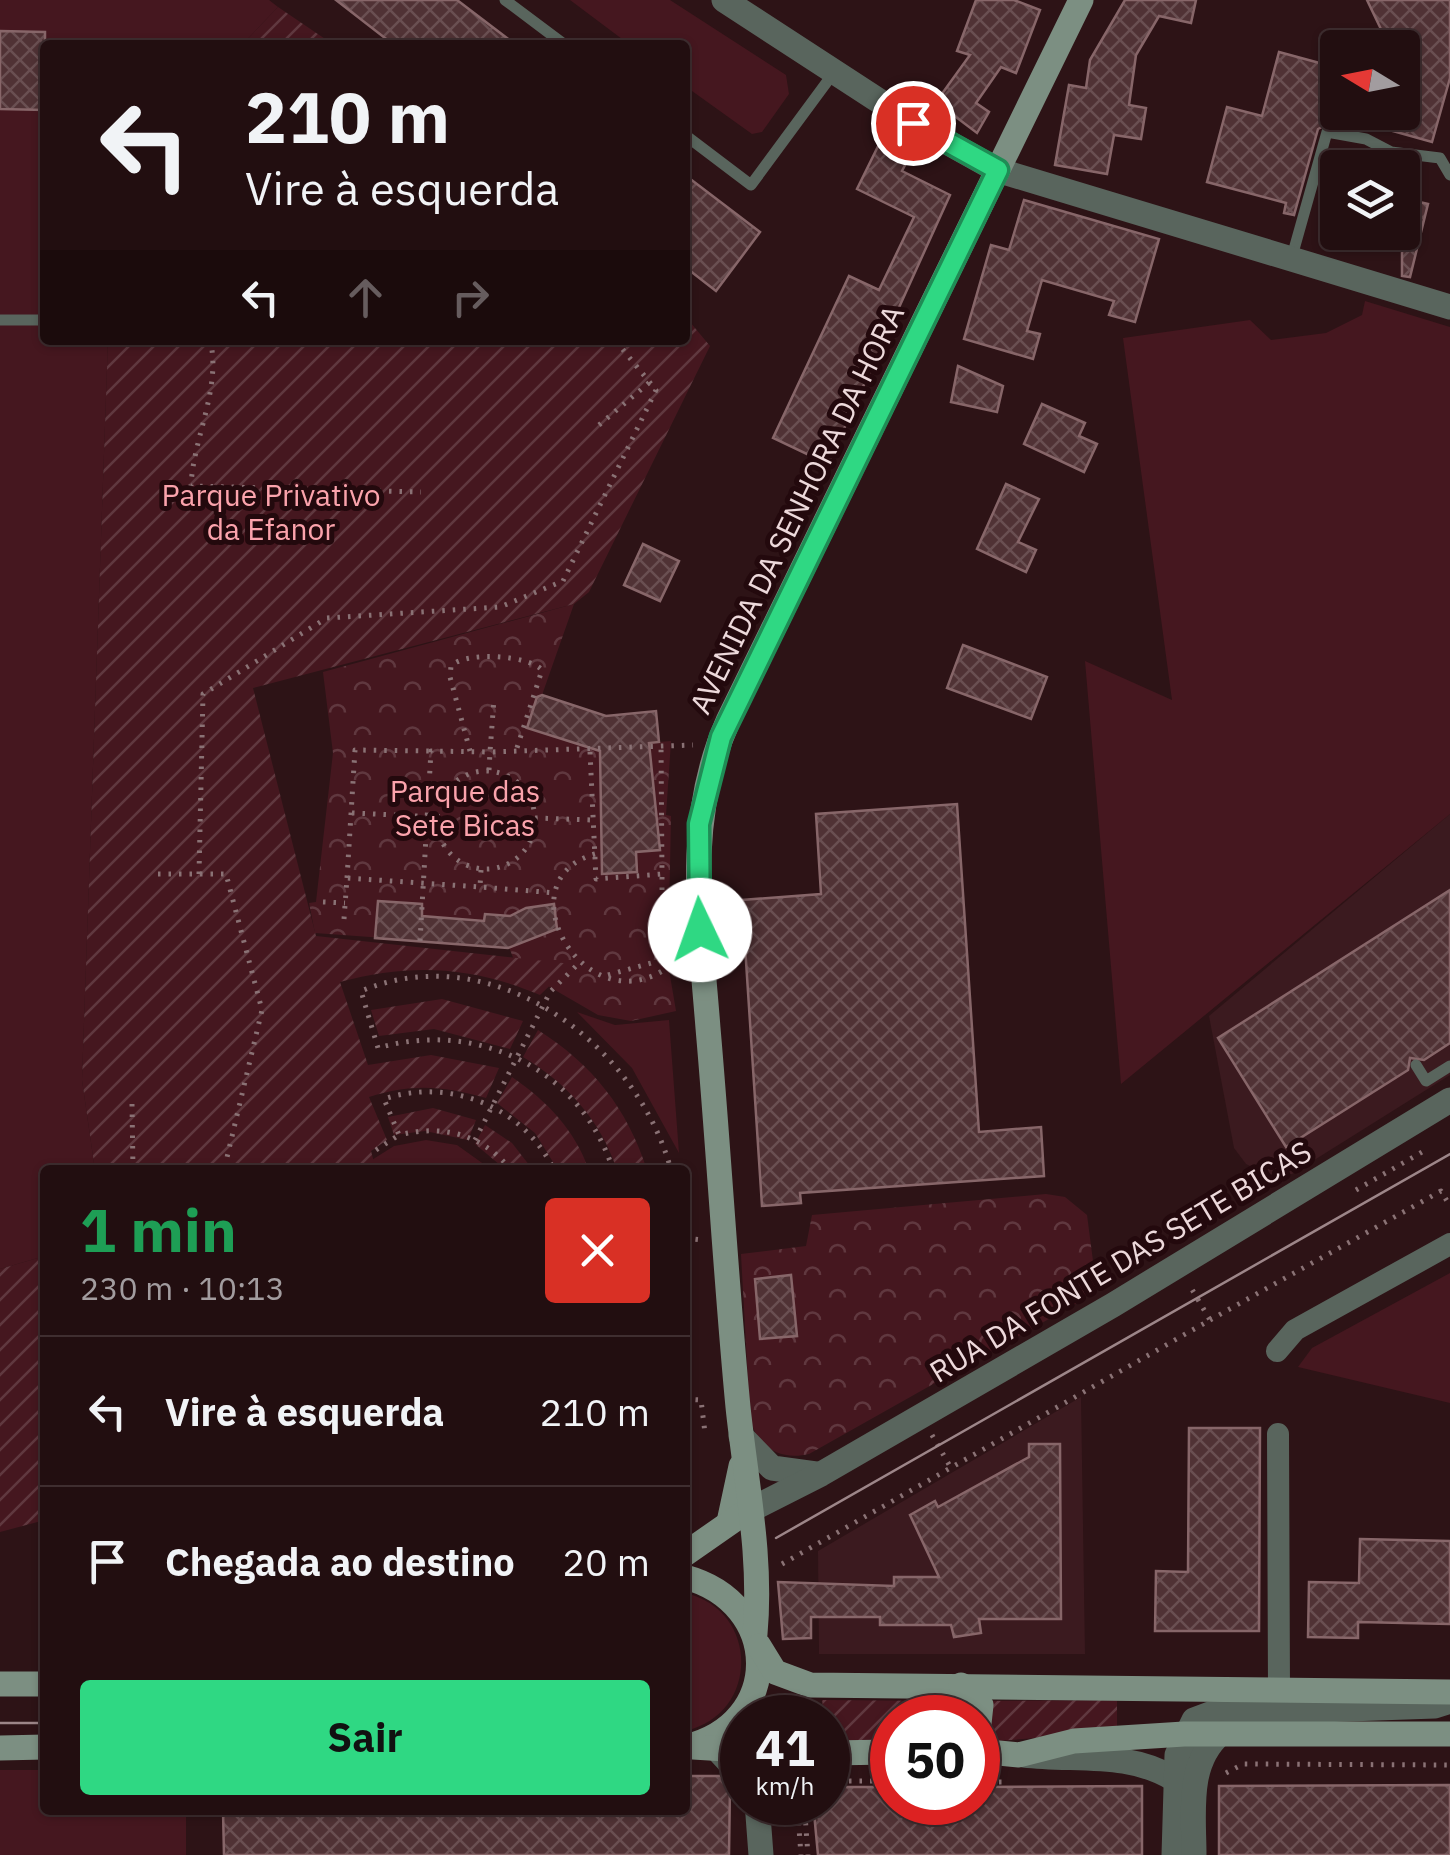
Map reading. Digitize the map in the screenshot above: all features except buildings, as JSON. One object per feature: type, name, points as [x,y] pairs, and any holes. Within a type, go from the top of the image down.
[{"type":"main road","name":"AVENIDA DA SENHORA DA HORA","points":[[690,1746],[715,1737],[738,1719],[752,1695],[757,1640],[754,1508],[741,1436],[698,903],[702,803],[728,722],[1081,0]]},
{"type":"main road","name":"AVENIDA DA SENHORA DA HORA","points":[[729,1522],[740,1476],[741,1436]]},
{"type":"main road","name":"RUA DA FONTE DAS SETE BICAS","points":[[690,1550],[754,1508]]},
{"type":"main road","points":[[690,1578],[729,1596],[776,1672],[800,1684],[1450,1692]]},
{"type":"main road","points":[[0,1684],[40,1684]]},
{"type":"main road","points":[[961,1684],[971,1695]]},
{"type":"main road","points":[[1000,1758],[1017,1764],[1074,1741],[1184,1734],[1450,1734]]},
{"type":"main road","points":[[0,1748],[40,1747]]},
{"type":"main road","points":[[690,1747],[720,1749]]},
{"type":"street","points":[[724,0],[968,157],[998,170],[1450,306]]},
{"type":"street","name":"RUA DA FONTE DAS SETE BICAS","points":[[754,1508],[822,1474],[1113,1304],[1450,1100]]},
{"type":"street","points":[[1277,1350],[1294,1330],[1450,1244]]},
{"type":"street","points":[[1278,1434],[1279,1690]]},
{"type":"street","points":[[741,1436],[772,1468],[822,1474]]},
{"type":"street","points":[[1174,1855],[1174,1779],[1184,1734],[1194,1720],[1210,1714],[1435,1706],[1450,1701]]},
{"type":"street","points":[[1194,1855],[1194,1784],[1201,1759],[1221,1733]]},
{"type":"street","points":[[1017,1764],[1131,1758],[1174,1779]]},
{"type":"street","points":[[759,1825],[761,1855]]},
{"type":"lane","points":[[504,0],[557,40]]},
{"type":"lane","points":[[690,139],[751,185],[835,71]]},
{"type":"lane","points":[[1291,260],[1327,132],[1366,139],[1391,152],[1440,158],[1450,175]]},
{"type":"lane","points":[[0,320],[40,320]]},
{"type":"lane","points":[[1416,1065],[1426,1081],[1450,1066]]},
{"type":"path","points":[[211,345],[216,364],[192,454],[191,486],[421,492]]},
{"type":"path","points":[[199,874],[203,694],[327,618],[500,607],[563,580],[656,390],[619,345]]},
{"type":"path","points":[[600,424],[650,382]]},
{"type":"path","points":[[470,751],[450,677],[451,666],[463,658],[532,662],[542,670],[516,752]]},
{"type":"path","points":[[489,770],[494,700]]},
{"type":"path","points":[[344,919],[356,750],[590,752],[662,745],[662,960],[634,971],[600,974]]},
{"type":"path","points":[[420,941],[431,752]]},
{"type":"path","points":[[590,752],[596,878],[662,874]]},
{"type":"path","points":[[489,770],[521,786],[535,818],[522,854],[504,866],[481,870],[465,865],[446,849],[436,817],[443,795],[453,783],[466,774],[489,770]]},
{"type":"path","points":[[352,814],[436,817]]},
{"type":"path","points":[[535,818],[594,820]]},
{"type":"path","points":[[596,854],[570,869],[557,893],[557,929],[580,963],[600,974],[643,978],[670,966]]},
{"type":"path","points":[[480,888],[481,870]]},
{"type":"path","points":[[158,874],[226,874],[261,1000],[225,1165]]},
{"type":"path","points":[[347,878],[557,893]]},
{"type":"path","points":[[323,902],[345,903]]},
{"type":"path","points":[[475,1140],[550,992],[580,963]]},
{"type":"path","points":[[611,1165],[602,1142],[576,1103],[518,1057],[448,1037],[418,1038],[378,1048],[361,991],[397,980],[442,978],[510,992],[543,1006],[598,1043],[632,1082],[660,1132],[670,1165]]},
{"type":"path","points":[[399,1135],[384,1100],[398,1094],[435,1092],[492,1106],[530,1132],[551,1165]]},
{"type":"path","points":[[132,1104],[134,1165]]},
{"type":"path","points":[[376,1150],[399,1135],[438,1130],[475,1140],[505,1165]]},
{"type":"path","points":[[770,1571],[1441,1191],[1450,1206]]},
{"type":"path","points":[[1190,1286],[1210,1320]]},
{"type":"path","points":[[690,1399],[701,1400],[705,1434]]},
{"type":"path","points":[[931,1432],[951,1468]]},
{"type":"path","points":[[1000,1768],[1017,1764]]},
{"type":"path","points":[[1220,1780],[1243,1764],[1450,1765]]},
{"type":"path","points":[[801,1825],[801,1855]]},
{"type":"path","points":[[804,1825],[808,1855]]},
{"type":"shaded area","points":[[1450,814],[1450,1075],[1292,1174],[1266,1174],[1246,1164],[1234,1148],[1209,1016]]},
{"type":"shaded area","points":[[1081,1397],[1085,1654],[819,1654],[818,1551]]},
{"type":"green space","points":[[0,0],[269,0],[278,7],[247,40],[40,40],[40,345],[108,345],[82,1080],[94,1165],[40,1165],[40,1257],[0,1269]]},
{"type":"green space","points":[[570,0],[670,0],[786,75],[789,94],[762,132],[752,134],[690,90],[690,40],[623,40]]},
{"type":"green space","points":[[278,7],[327,40],[247,40]]},
{"type":"green space","points":[[1365,301],[1450,327],[1450,814],[1121,1084],[1085,661],[1172,700],[1123,338],[1250,320],[1271,340],[1326,333],[1362,315]]},
{"type":"green space","name":"Parque Privativo da Efanor","points":[[690,322],[710,346],[589,592],[574,604],[253,688],[316,936],[572,964],[540,995],[490,978],[441,970],[391,972],[340,982],[368,1065],[431,1055],[499,1068],[486,1098],[428,1088],[369,1097],[387,1140],[371,1151],[375,1165],[94,1165],[82,1080],[108,345],[690,345]]},
{"type":"green space","name":"Parque das Sete Bicas","points":[[574,604],[542,695],[594,712],[596,717],[656,711],[659,742],[671,741],[666,815],[671,816],[668,964],[676,1011],[631,1021],[598,1015],[517,968],[509,947],[315,933],[309,903],[316,902],[333,753],[323,672]]},
{"type":"green space","points":[[442,999],[523,1021],[510,1049],[434,1029],[379,1036],[371,1010]]},
{"type":"green space","points":[[577,1012],[615,1025],[669,1020],[679,1153],[632,1068]]},
{"type":"green space","points":[[538,1030],[575,1058],[618,1108],[645,1165],[615,1165],[602,1135],[580,1105],[554,1079],[523,1057]]},
{"type":"green space","points":[[512,1077],[558,1118],[587,1165],[555,1165],[535,1133],[497,1103]]},
{"type":"green space","points":[[433,1108],[476,1120],[468,1140],[425,1131],[394,1135],[388,1117]]},
{"type":"green space","points":[[485,1125],[512,1143],[529,1165],[500,1165],[475,1144]]},
{"type":"green space","points":[[426,1140],[457,1145],[485,1165],[368,1165],[394,1146]]},
{"type":"green space","points":[[1046,1194],[1065,1197],[1087,1215],[1096,1284],[1079,1302],[809,1454],[779,1453],[764,1444],[750,1417],[741,1254],[806,1246],[812,1215]]},
{"type":"green space","points":[[40,1257],[40,1521],[0,1532],[0,1269]]},
{"type":"green space","points":[[1450,1273],[1450,1403],[1298,1367],[1312,1348]]},
{"type":"green space","points":[[690,1595],[710,1603],[727,1619],[738,1640],[738,1684],[732,1695],[720,1695],[720,1712],[710,1721],[690,1729]]},
{"type":"green space","points":[[850,1700],[870,1700],[870,1742],[850,1742]]},
{"type":"green space","points":[[1117,1700],[1117,1732],[1000,1741],[1000,1701]]},
{"type":"green space","points":[[0,1770],[40,1770],[40,1815],[186,1815],[186,1855],[0,1855]]},
{"type":"tram line","points":[[776,1538],[1450,1154]]},
{"type":"tram line","points":[[0,1723],[40,1723]]},
{"type":"route","points":[[700,930],[699,824],[721,737],[998,170],[968,157],[913,123]]}]
